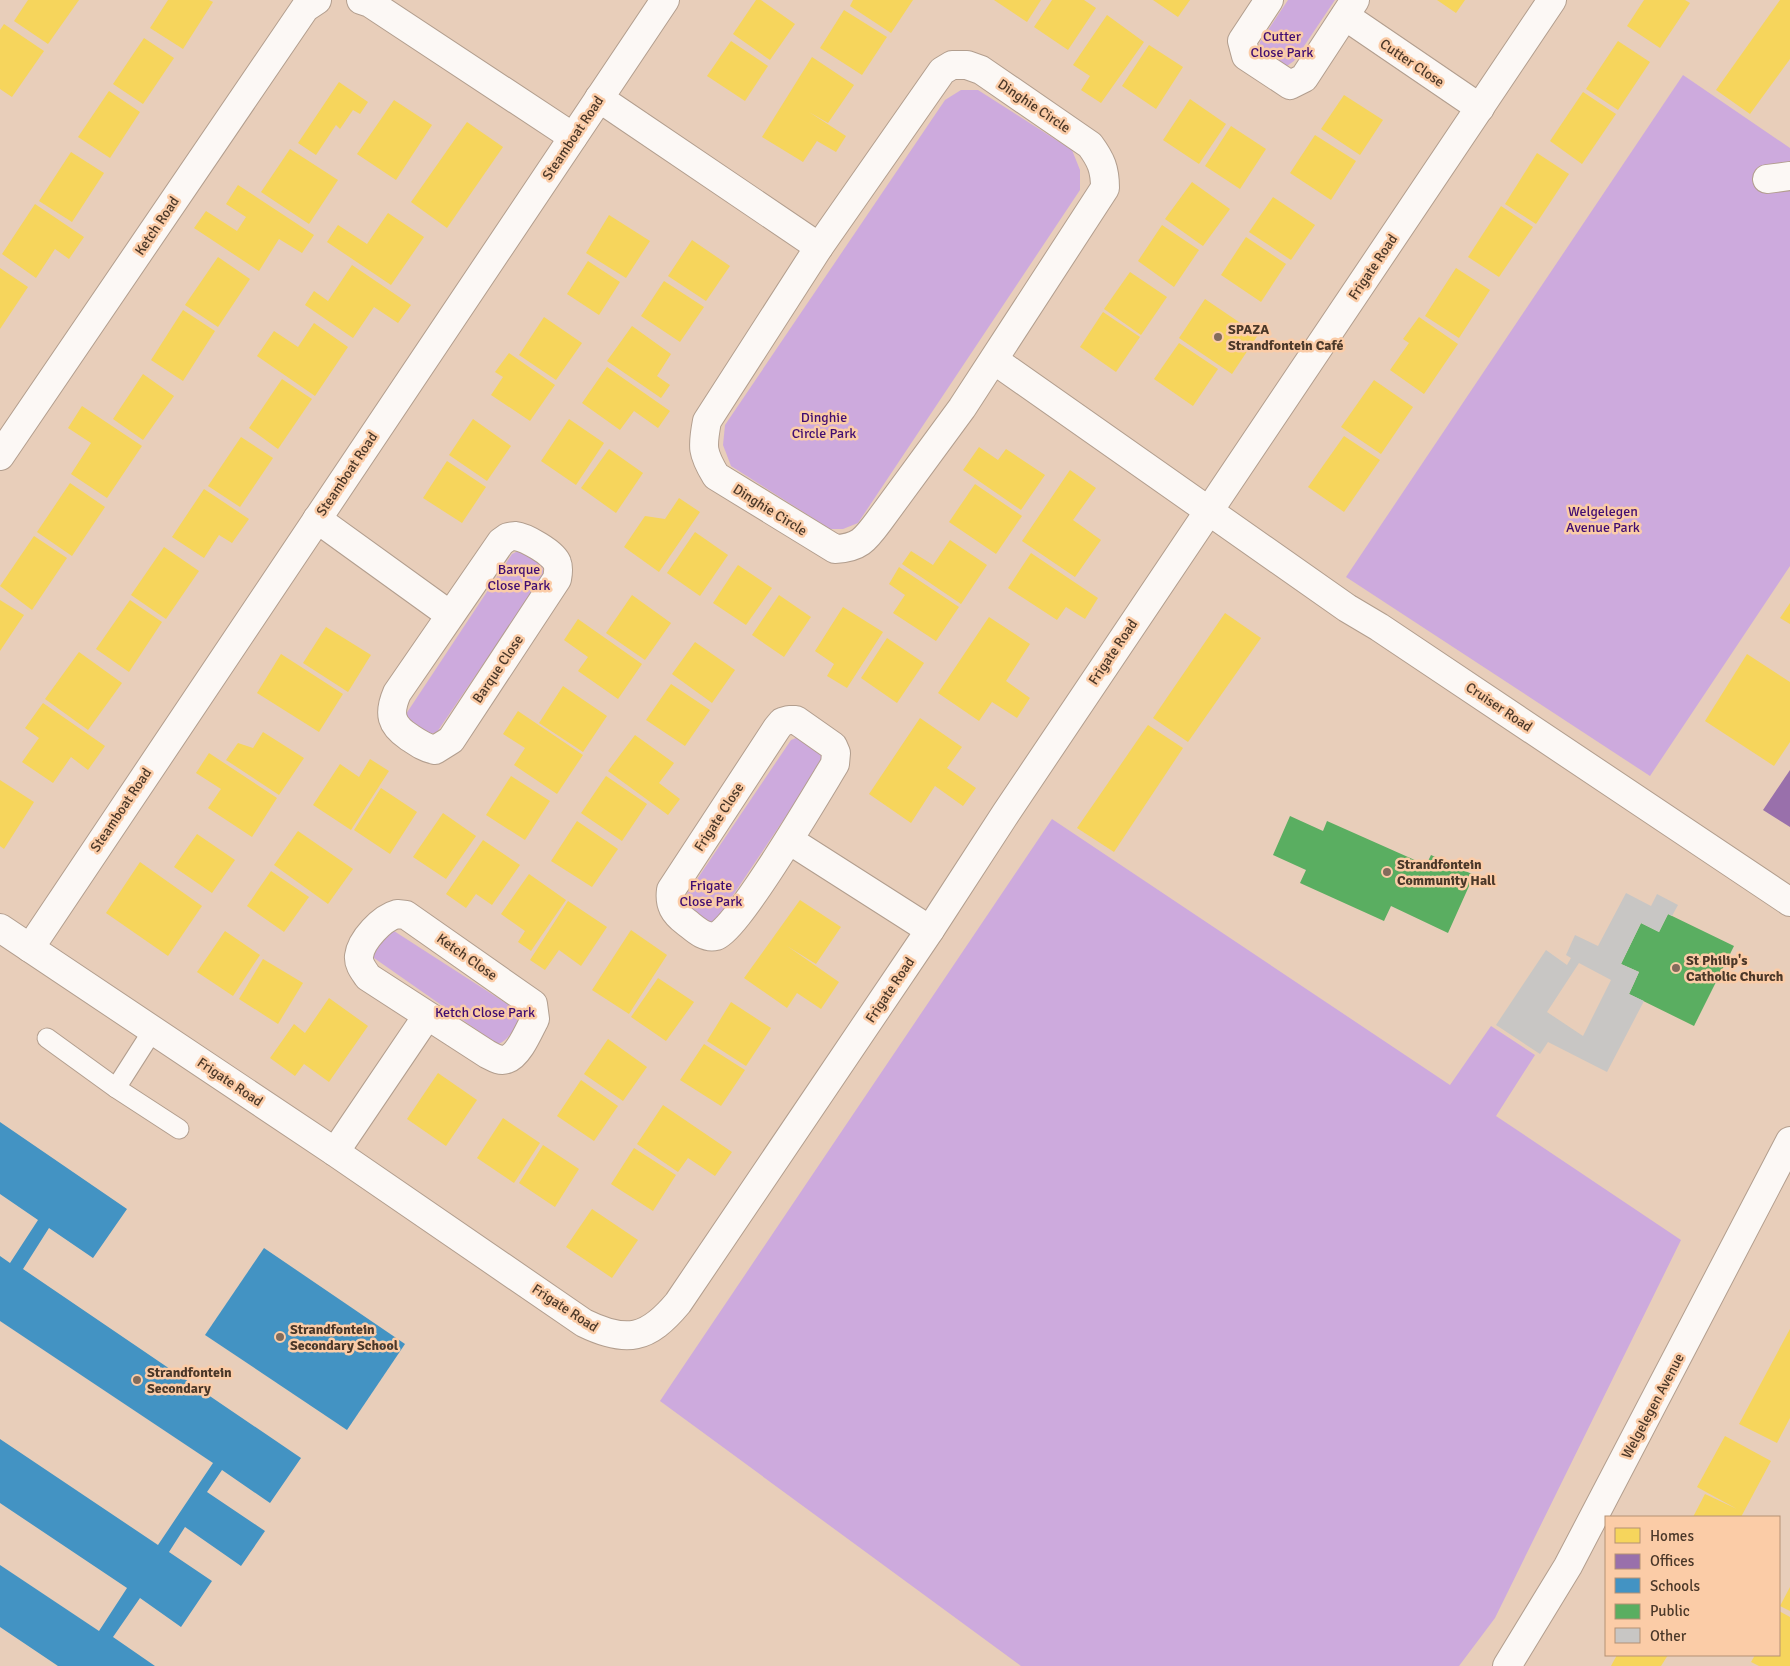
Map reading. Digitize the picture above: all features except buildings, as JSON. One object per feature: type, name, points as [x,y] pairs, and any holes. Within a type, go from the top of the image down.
[{"type":"street","name":"Ketch Road","points":[[0,456],[305,8],[317,0]]},
{"type":"street","points":[[361,0],[370,3],[573,137]]},
{"type":"street","name":"Steamboat Road","points":[[30,948],[665,0]]},
{"type":"street","name":"Cutter Close","points":[[1270,0],[1242,42],[1242,49],[1246,56],[1290,85],[1304,78],[1350,8],[1480,108]]},
{"type":"street","name":"Frigate Road","points":[[0,928],[335,1152],[584,1323],[605,1333],[628,1336],[645,1332],[662,1322],[678,1303],[930,930],[1006,813],[1552,0]]},
{"type":"street","name":"Dinghie Circle","points":[[952,65],[967,65],[981,70],[1090,145],[1101,160],[1105,172],[1105,188],[962,408],[874,529],[852,549],[835,549],[716,476],[705,458],[703,440],[707,421],[819,248],[942,72],[952,65]]},
{"type":"street","points":[[599,98],[819,248]]},
{"type":"street","points":[[994,360],[1208,511]]},
{"type":"street","name":"Cruiser Road","points":[[1208,511],[1347,608],[1379,627],[1790,902]]},
{"type":"street","points":[[317,519],[450,615]]},
{"type":"street","name":"Barque Close","points":[[508,537],[524,537],[553,557],[558,564],[557,579],[451,740],[435,750],[426,748],[399,730],[392,722],[391,707],[397,693],[450,615],[501,542],[508,537]]},
{"type":"street","name":"Frigate Close","points":[[789,720],[796,720],[833,746],[837,759],[789,840],[730,926],[723,932],[715,936],[704,935],[674,912],[670,900],[671,890],[777,728],[789,720]]},
{"type":"street","points":[[789,840],[930,930]]},
{"type":"street","name":"Ketch Close","points":[[397,914],[406,915],[525,997],[532,1004],[536,1012],[536,1019],[516,1052],[508,1059],[499,1060],[427,1016],[368,977],[361,967],[359,956],[362,947],[380,922],[389,916],[397,914]]},
{"type":"street","points":[[335,1152],[427,1016]]},
{"type":"street","name":"Welgelegen Avenue","points":[[1506,1666],[1568,1566],[1790,1141]]},
{"type":"lane","points":[[116,1088],[153,1030]]},
{"type":"lane","points":[[47,1038],[116,1088],[179,1129]]},
{"type":"green space","name":"Cutter Close Park","points":[[1288,0],[1335,0],[1294,61],[1284,68],[1259,50],[1260,42]]},
{"type":"green space","name":"Welgelegen Avenue Park","points":[[1683,75],[1790,148],[1790,566],[1650,776],[1346,577]]},
{"type":"green space","name":"Dinghie Circle Park","points":[[961,90],[978,90],[1072,150],[1080,170],[1080,190],[858,523],[843,529],[830,529],[731,466],[723,445],[725,425],[945,100]]},
{"type":"green space","name":"Barque Close Park","points":[[518,551],[541,563],[544,575],[437,732],[427,735],[406,720],[406,714],[512,554]]},
{"type":"green space","name":"Frigate Close Park","points":[[796,738],[802,739],[823,756],[821,764],[719,916],[711,923],[704,922],[683,902],[685,897],[791,740]]},
{"type":"green space","points":[[1052,819],[1450,1085],[1491,1026],[1535,1055],[1496,1116],[1681,1240],[1495,1618],[1459,1666],[1021,1666],[660,1401]]},
{"type":"green space","name":"Ketch Close Park","points":[[394,931],[515,1009],[519,1014],[518,1018],[515,1028],[508,1037],[497,1044],[374,958],[373,955],[387,932]]},
{"type":"place","name":"SPAZA Strandfontein Café","points":[[1218,337]]},
{"type":"place","name":"Strandfontein Community Hall","points":[[1387,872]]},
{"type":"place","name":"St Philip's Catholic Church","points":[[1676,968]]},
{"type":"place","name":"Strandfontein Secondary School","points":[[280,1337]]},
{"type":"place","name":"Strandfontein Secondary","points":[[137,1380]]}]
